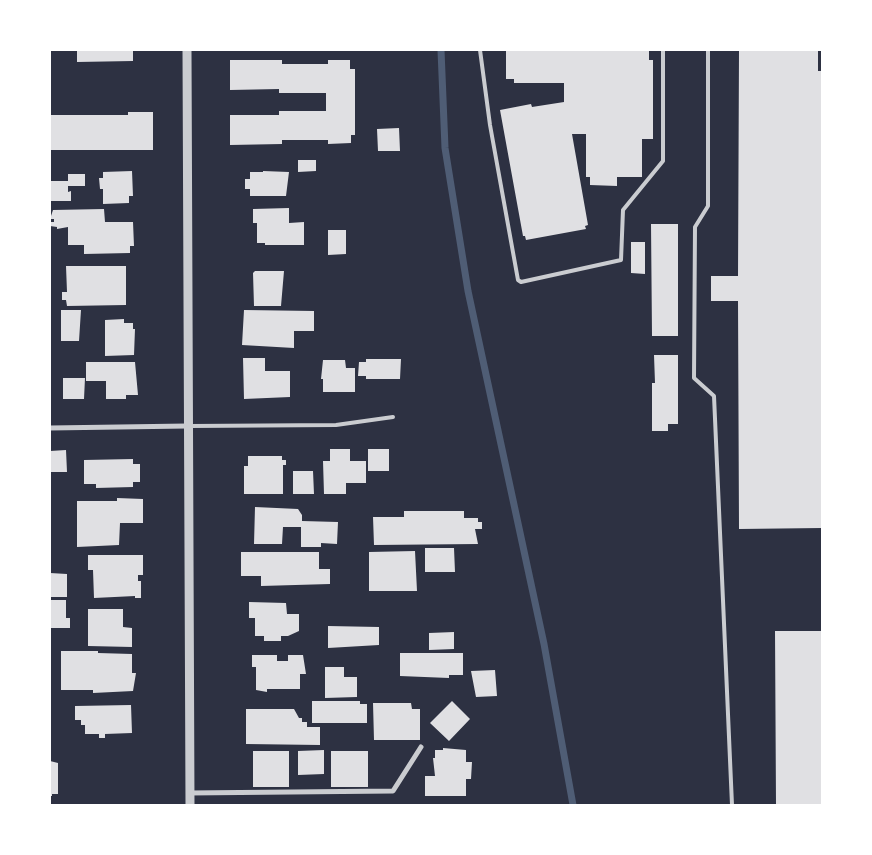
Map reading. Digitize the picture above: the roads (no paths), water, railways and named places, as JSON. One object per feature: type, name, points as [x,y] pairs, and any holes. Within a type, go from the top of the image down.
[{"type":"street","points":[[187,50],[190,805]]},
{"type":"street","points":[[50,428],[188,426]]},
{"type":"street","points":[[189,793],[393,791],[421,747]]},
{"type":"lane","points":[[480,50],[490,125],[518,280],[521,282],[621,260],[623,210],[663,161],[662,50]]},
{"type":"lane","points":[[708,50],[708,206],[695,227],[694,378],[714,396],[732,805]]},
{"type":"lane","points":[[188,426],[336,425],[393,417]]},
{"type":"waterway","points":[[441,50],[445,148],[468,291],[544,644],[573,805]]}]
